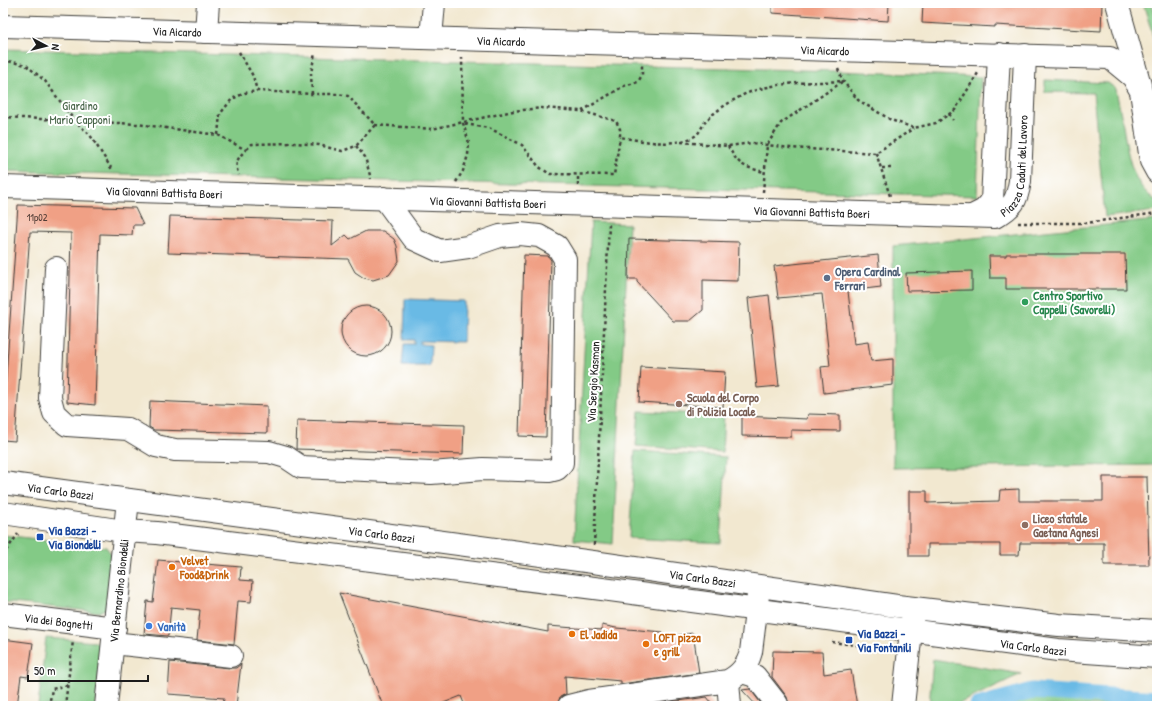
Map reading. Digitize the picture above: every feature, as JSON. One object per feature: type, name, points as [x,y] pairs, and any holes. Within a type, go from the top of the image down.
[{"type":"street","points":[[206,32],[208,3]]},
{"type":"street","points":[[431,38],[434,3]]},
{"type":"street","points":[[1117,3],[1142,91],[1151,161],[1157,172]]},
{"type":"street","points":[[1110,58],[1123,37],[1123,24]]},
{"type":"street","name":"Via Aicardo","points":[[3,26],[999,54]]},
{"type":"street","points":[[999,54],[1110,58],[1133,77],[1142,91]]},
{"type":"street","name":"Piazza Caduti del Lavoro","points":[[972,216],[984,210],[992,201],[999,54]]},
{"type":"street","name":"Piazza Caduti del Lavoro","points":[[972,216],[995,217],[1008,210],[1018,197],[1020,181],[1024,55]]},
{"type":"street","name":"Via Giovanni Battista Boeri","points":[[3,187],[378,190],[972,216]]},
{"type":"street","points":[[56,268],[50,398],[54,413],[67,425],[128,429],[156,446],[175,450],[269,452],[286,457],[301,467],[431,472],[483,469],[549,471],[557,469],[562,463],[565,259],[557,246],[539,236],[520,234],[500,236],[468,247],[440,251],[414,239],[378,190]]},
{"type":"street","name":"Via Carlo Bazzi","points":[[3,483],[593,562],[913,608],[1059,625],[1157,631]]},
{"type":"street","name":"Via Bernardino Biondelli","points":[[106,706],[128,500]]},
{"type":"street","name":"Via Carlo Bazzi","points":[[3,513],[124,531],[157,533],[757,609],[1058,650],[1157,657]]},
{"type":"street","points":[[730,706],[735,676],[751,652],[759,587]]},
{"type":"street","points":[[903,706],[913,608]]},
{"type":"street","name":"Via dei Bognetti","points":[[3,614],[114,636],[231,656]]},
{"type":"street","points":[[569,706],[588,701],[735,676],[755,676],[777,704]]},
{"type":"path","points":[[237,49],[244,57],[253,76],[257,91]]},
{"type":"path","points":[[312,94],[311,73],[315,53]]},
{"type":"path","points":[[455,184],[463,171],[468,155],[469,144],[463,123],[462,57]]},
{"type":"path","points":[[3,60],[26,65],[45,81],[74,120],[90,135],[115,174]]},
{"type":"path","points":[[581,111],[624,86],[638,82],[642,75],[642,65]]},
{"type":"path","points":[[838,67],[843,82],[858,100],[891,120],[914,128]]},
{"type":"path","points":[[620,137],[644,142],[681,142],[728,146],[752,143],[876,153],[914,128],[936,123],[955,110],[978,73]]},
{"type":"path","points":[[681,142],[696,135],[706,121],[722,107],[744,95],[781,85],[843,82]]},
{"type":"path","points":[[763,194],[767,145],[781,123],[843,82]]},
{"type":"path","points":[[218,135],[220,114],[232,99],[245,93],[257,91],[338,94],[348,96],[374,125],[432,129],[513,111],[542,108],[581,111],[616,121],[620,129],[620,137],[614,175],[550,174],[539,167],[522,145],[489,128],[463,123]]},
{"type":"path","points":[[949,114],[953,120]]},
{"type":"path","points":[[3,117],[137,124],[218,135],[246,150]]},
{"type":"path","points":[[240,178],[236,167],[236,161],[252,144],[287,143],[319,145],[342,151],[356,146],[374,125]]},
{"type":"path","points":[[356,146],[365,157],[378,190]]},
{"type":"path","points":[[728,146],[735,159],[742,165],[764,172]]},
{"type":"path","points":[[876,153],[890,197]]},
{"type":"path","points":[[882,168],[891,168]]},
{"type":"path","points":[[578,174],[578,188]]},
{"type":"path","points":[[1016,223],[1024,225],[1086,223],[1157,213]]},
{"type":"path","name":"Via Sergio Kasman","points":[[594,545],[609,220]]},
{"type":"path","points":[[3,555],[18,533]]},
{"type":"path","points":[[65,706],[73,639]]},
{"type":"path","points":[[832,642],[878,648]]},
{"type":"path","points":[[50,706],[52,689],[68,685]]},
{"type":"green space","points":[[1143,3],[1152,3],[1157,21],[1157,49]]},
{"type":"green space","name":"Giardino Mario Capponi","points":[[3,49],[838,71],[981,77],[977,196],[3,171]]},
{"type":"green space","points":[[1045,80],[1108,83],[1116,89],[1132,168],[1141,186],[1157,201],[1157,211],[1105,217],[1093,93],[1045,92]]},
{"type":"green space","name":"Centro Sportivo Cappelli (Savorelli)","points":[[1157,220],[1157,465],[893,468],[893,246]]},
{"type":"green space","points":[[591,222],[629,224],[613,544],[574,540]]},
{"type":"green space","points":[[639,411],[724,415],[722,452],[636,446]]},
{"type":"green space","points":[[635,451],[726,457],[721,543],[629,538]]},
{"type":"green space","points":[[3,535],[106,547],[113,556],[107,608],[99,612],[3,602]]},
{"type":"green space","points":[[46,638],[96,642],[102,648],[96,706],[38,706]]},
{"type":"green space","points":[[933,659],[1021,674],[954,706],[929,706]]},
{"type":"green space","points":[[1039,698],[1153,706],[996,706],[1020,700]]},
{"type":"water","points":[[405,299],[464,301],[463,342],[420,341],[420,344],[431,345],[430,366],[402,366],[404,344],[414,344],[414,340],[404,340]]},
{"type":"building","points":[[772,3],[889,3],[888,21],[772,13]]},
{"type":"building","points":[[923,3],[1102,4],[1101,31],[995,25],[995,27],[922,23]]},
{"type":"building","points":[[18,205],[135,208],[143,225],[133,225],[132,235],[100,234],[95,405],[67,402],[71,233],[30,232],[15,441],[3,440],[3,420]]},
{"type":"building","points":[[170,216],[333,221],[332,246],[346,235],[350,239],[366,231],[383,231],[394,239],[397,246],[399,261],[389,275],[373,280],[364,278],[355,272],[348,259],[168,253]]},
{"type":"building","points":[[629,239],[739,242],[738,281],[703,280],[703,310],[690,321],[673,321],[637,282],[637,279],[628,279]]},
{"type":"building","points":[[1006,254],[1125,254],[1126,289],[1006,289],[1006,278],[990,278],[989,256],[1006,256]]},
{"type":"building","points":[[524,255],[548,256],[551,260],[546,437],[519,436]]},
{"type":"building","points":[[878,255],[881,287],[848,291],[854,344],[868,342],[871,361],[893,359],[893,385],[824,393],[821,367],[830,366],[822,294],[778,298],[774,266]]},
{"type":"building","points":[[972,271],[972,290],[907,291],[906,273]]},
{"type":"building","points":[[769,295],[779,386],[757,388],[748,298]]},
{"type":"building","points":[[361,306],[371,306],[384,313],[391,326],[391,336],[384,349],[371,356],[361,356],[352,352],[345,345],[341,336],[341,326],[345,317],[352,310]]},
{"type":"building","points":[[641,367],[725,372],[723,407],[639,402]]},
{"type":"building","points":[[150,401],[267,406],[267,433],[154,430],[149,427]]},
{"type":"building","points":[[808,414],[840,415],[840,431],[791,430],[791,437],[742,436],[742,416],[807,419]]},
{"type":"building","points":[[297,420],[464,425],[463,454],[296,449]]},
{"type":"building","points":[[1103,477],[1147,477],[1149,565],[1104,565],[1104,543],[1020,543],[1019,555],[1000,555],[1000,544],[928,544],[928,556],[909,556],[909,491],[927,491],[927,503],[999,501],[1000,490],[1019,489],[1019,501],[1103,501]]},
{"type":"building","points":[[158,560],[241,567],[240,580],[253,581],[251,602],[238,601],[234,644],[197,640],[200,610],[171,607],[168,636],[144,634],[147,601],[153,602]]},
{"type":"building","points":[[339,593],[548,632],[548,626],[602,630],[602,625],[616,628],[663,632],[664,637],[693,633],[699,673],[621,684],[621,681],[565,676],[566,694],[560,697],[557,706],[465,706],[461,696],[436,706],[383,706]]},
{"type":"building","points":[[3,639],[33,643],[28,677],[21,676],[17,706],[3,706]]},
{"type":"building","points":[[773,651],[822,652],[824,674],[851,670],[857,706],[789,706],[787,697],[772,677]]},
{"type":"building","points":[[170,662],[230,668],[236,668],[241,664],[236,706],[223,706],[224,698],[168,694]]},
{"type":"building","points":[[750,689],[763,706],[757,706],[742,690]]},
{"type":"building","points":[[707,697],[714,706],[642,706]]},
{"type":"waterway","points":[[978,706],[1032,691],[1157,699]]},
{"type":"place","name":"Opera Cardinal Ferrari","points":[[827,278]]},
{"type":"place","name":"Centro Sportivo Cappelli (Savorelli)","points":[[1025,302]]},
{"type":"place","name":"Scuola del Corpo di Polizia Locale","points":[[679,404]]},
{"type":"place","name":"Liceo statale Gaetana Agnesi","points":[[1025,525]]},
{"type":"place","name":"Via Bazzi - Via Biondelli","points":[[40,537]]},
{"type":"place","name":"Velvet Food&Drink","points":[[172,567]]},
{"type":"place","name":"Vanità","points":[[149,626]]},
{"type":"place","name":"El Jadida","points":[[572,634]]},
{"type":"place","name":"Via Bazzi - Via Fontanili","points":[[849,640]]},
{"type":"place","name":"LOFT pizza e grill","points":[[646,644]]}]
